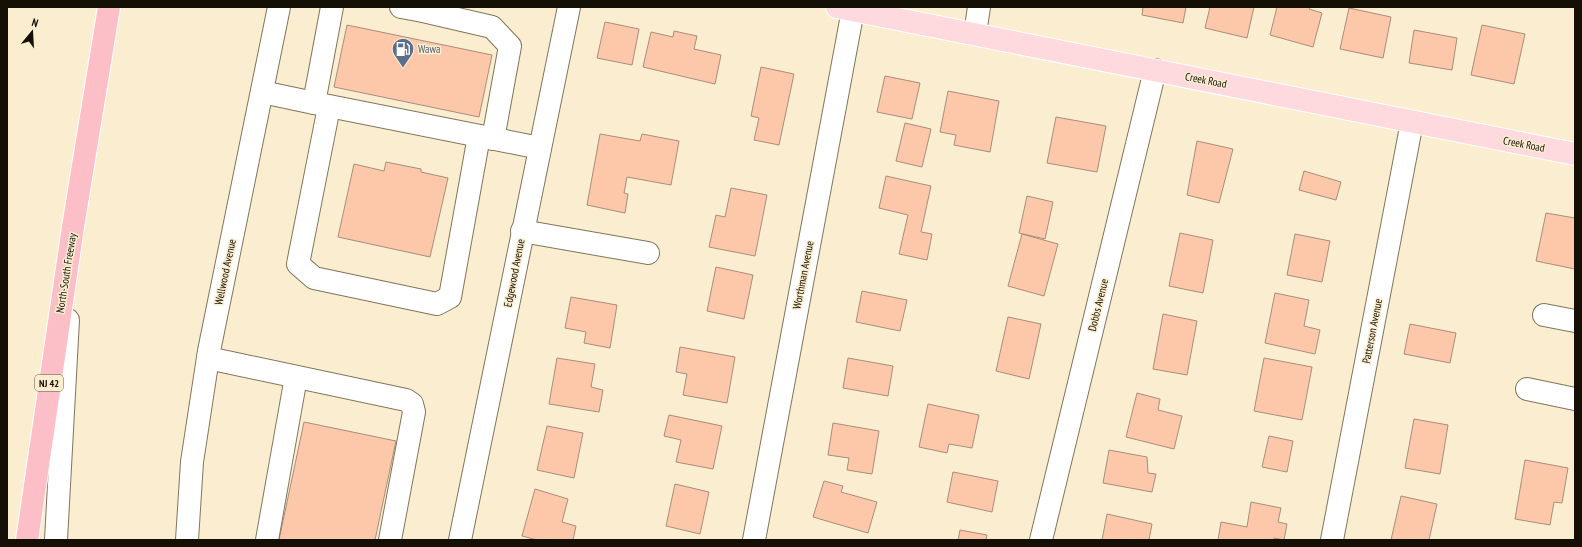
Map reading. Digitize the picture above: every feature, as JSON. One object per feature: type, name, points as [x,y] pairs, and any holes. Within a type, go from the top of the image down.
[{"type":"highway","name":"North-South Freeway","points":[[27,540],[73,227],[109,7]]},
{"type":"main road","name":"Creek Road","points":[[845,8],[1575,154]]},
{"type":"street","name":"Wellwood Avenue","points":[[188,540],[192,462],[208,358],[279,7]]},
{"type":"street","points":[[332,7],[322,105],[298,264],[314,278],[437,304],[450,297],[486,137],[510,46],[492,27],[423,9],[401,7]]},
{"type":"street","name":"Edgewood Avenue","points":[[460,540],[569,7]]},
{"type":"street","points":[[975,34],[979,7]]},
{"type":"street","name":"Worthman Avenue","points":[[754,540],[845,8]]},
{"type":"street","name":"Dobbs Avenue","points":[[1041,540],[1155,70]]},
{"type":"street","points":[[262,92],[540,148]]},
{"type":"street","name":"Patterson Avenue","points":[[1332,540],[1412,122]]},
{"type":"street","points":[[56,540],[73,227]]},
{"type":"street","points":[[522,231],[648,253]]},
{"type":"street","points":[[1544,315],[1575,321]]},
{"type":"street","points":[[208,358],[406,400],[412,404],[414,412],[390,540]]},
{"type":"street","points":[[267,540],[296,377]]},
{"type":"street","points":[[1527,389],[1575,399]]},
{"type":"building","points":[[1143,7],[1186,7],[1183,23],[1142,15]]},
{"type":"building","points":[[1210,7],[1254,7],[1247,38],[1205,28]]},
{"type":"building","points":[[1277,7],[1310,7],[1309,9],[1322,13],[1313,47],[1270,35]]},
{"type":"building","points":[[1349,8],[1391,17],[1383,58],[1340,49]]},
{"type":"building","points":[[605,22],[639,29],[632,65],[597,58]]},
{"type":"building","points":[[347,25],[492,55],[479,117],[334,87]]},
{"type":"building","points":[[1482,25],[1525,34],[1514,84],[1471,75]]},
{"type":"building","points":[[1414,30],[1457,38],[1452,70],[1409,63]]},
{"type":"building","points":[[674,31],[697,36],[694,49],[721,55],[715,84],[643,67],[651,32],[673,37]]},
{"type":"building","points":[[761,67],[794,74],[779,145],[754,140],[759,118],[751,116]]},
{"type":"building","points":[[885,76],[920,83],[912,119],[877,112]]},
{"type":"building","points":[[948,91],[999,101],[990,152],[954,145],[956,135],[940,132]]},
{"type":"building","points":[[1056,117],[1106,126],[1097,172],[1047,163]]},
{"type":"building","points":[[905,123],[931,129],[922,167],[896,161]]},
{"type":"building","points":[[600,134],[640,141],[642,134],[679,141],[671,185],[627,177],[624,193],[628,194],[625,213],[587,205]]},
{"type":"building","points":[[1197,141],[1233,149],[1219,203],[1187,195]]},
{"type":"building","points":[[386,162],[421,169],[421,172],[448,178],[430,257],[338,237],[354,164],[384,171]]},
{"type":"building","points":[[1304,171],[1341,182],[1336,200],[1299,190]]},
{"type":"building","points":[[886,176],[931,186],[921,232],[932,234],[927,260],[899,254],[908,215],[879,208]]},
{"type":"building","points":[[731,188],[767,195],[755,256],[709,247],[716,215],[725,217]]},
{"type":"building","points":[[1027,196],[1053,202],[1045,239],[1019,233]]},
{"type":"building","points":[[1546,213],[1575,218],[1575,269],[1536,261]]},
{"type":"building","points":[[1180,233],[1213,240],[1203,293],[1169,286]]},
{"type":"building","points":[[1022,234],[1058,244],[1044,296],[1008,286]]},
{"type":"building","points":[[1295,234],[1330,241],[1322,282],[1287,275]]},
{"type":"building","points":[[716,267],[753,275],[744,319],[707,311]]},
{"type":"building","points":[[862,291],[907,300],[900,331],[856,322]]},
{"type":"building","points":[[1275,293],[1309,300],[1304,326],[1320,330],[1315,354],[1265,343]]},
{"type":"building","points":[[571,297],[617,305],[610,348],[584,343],[586,332],[565,328]]},
{"type":"building","points":[[1163,314],[1197,321],[1187,375],[1153,369]]},
{"type":"building","points":[[1008,317],[1041,324],[1029,379],[996,371]]},
{"type":"building","points":[[1410,324],[1456,333],[1450,363],[1404,354]]},
{"type":"building","points":[[680,347],[735,357],[727,403],[683,395],[687,374],[676,372]]},
{"type":"building","points":[[557,358],[595,364],[591,387],[603,390],[599,412],[549,404]]},
{"type":"building","points":[[848,358],[893,366],[888,396],[843,388]]},
{"type":"building","points":[[1264,358],[1312,367],[1302,420],[1254,411]]},
{"type":"building","points":[[1137,393],[1160,399],[1158,410],[1182,416],[1174,449],[1126,437]]},
{"type":"building","points":[[928,404],[979,415],[972,448],[949,444],[947,453],[919,447]]},
{"type":"building","points":[[669,415],[722,426],[713,469],[676,462],[681,440],[664,436]]},
{"type":"building","points":[[1414,419],[1448,425],[1440,474],[1405,468]]},
{"type":"building","points":[[304,422],[396,441],[375,540],[279,540]]},
{"type":"building","points":[[833,423],[879,431],[872,474],[847,470],[849,458],[828,455]]},
{"type":"building","points":[[547,426],[583,433],[574,478],[537,470]]},
{"type":"building","points":[[1269,436],[1293,441],[1287,472],[1262,467]]},
{"type":"building","points":[[1109,450],[1147,457],[1148,473],[1156,474],[1152,492],[1103,483]]},
{"type":"building","points":[[1525,460],[1568,468],[1562,503],[1554,502],[1550,525],[1515,519]]},
{"type":"building","points":[[953,472],[998,481],[992,512],[947,502]]},
{"type":"building","points":[[824,481],[843,486],[841,492],[877,502],[868,533],[813,517]]},
{"type":"building","points":[[675,484],[709,492],[700,534],[666,526]]},
{"type":"building","points":[[535,489],[568,499],[562,522],[576,526],[573,540],[537,540],[522,536]]},
{"type":"building","points":[[1401,496],[1437,504],[1429,540],[1391,540]]},
{"type":"building","points":[[1251,502],[1281,508],[1278,522],[1287,524],[1284,540],[1274,538],[1274,540],[1218,540],[1221,522],[1247,527]]},
{"type":"building","points":[[1107,514],[1152,524],[1149,540],[1102,540]]},
{"type":"building","points":[[960,530],[987,535],[986,540],[958,540]]},
{"type":"place","name":"Wawa","points":[[403,68]]}]
